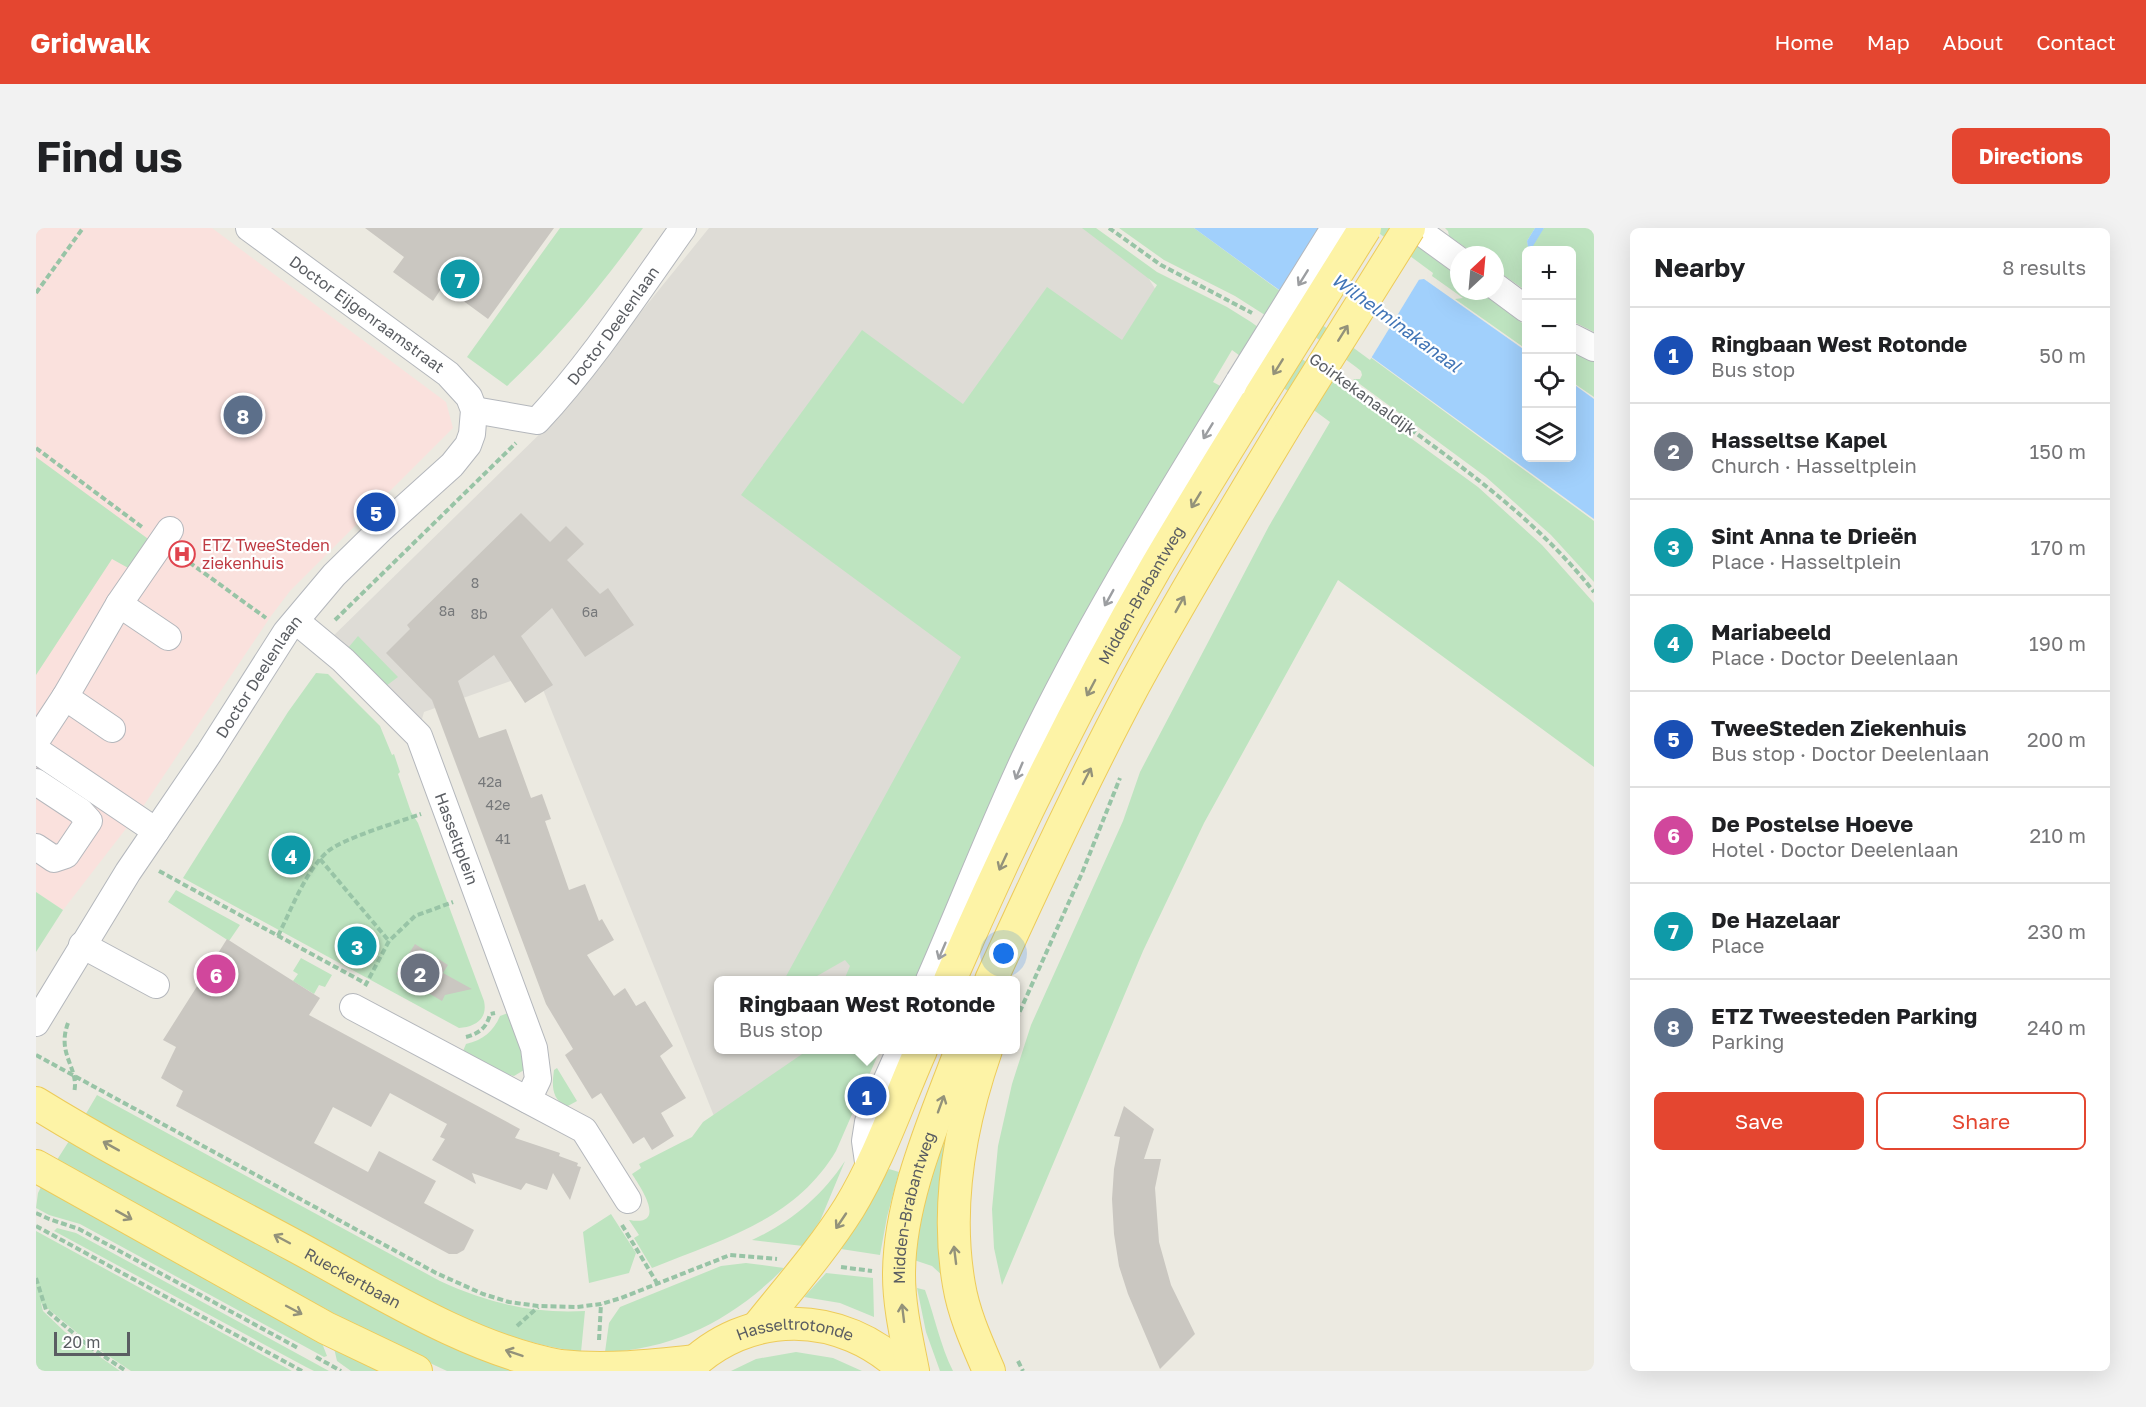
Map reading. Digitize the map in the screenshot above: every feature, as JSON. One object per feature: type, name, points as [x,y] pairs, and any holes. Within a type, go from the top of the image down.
[{"type":"main road","name":"Midden-Brabantweg","points":[[952,976],[1031,804],[1249,388],[1365,228]]},
{"type":"main road","points":[[994,976],[1058,833],[1133,686],[1290,418],[1409,228]]},
{"type":"main road","points":[[757,1328],[831,1235],[850,1206],[869,1170],[919,1054]]},
{"type":"main road","name":"Midden-Brabantweg","points":[[913,1371],[904,1324],[899,1275],[904,1228],[917,1170],[960,1054]]},
{"type":"main road","name":"Midden-Brabantweg","points":[[985,1054],[963,1130],[955,1182],[953,1234],[959,1286],[974,1337],[1002,1364]]},
{"type":"main road","name":"Rueckertbaan","points":[[36,1103],[171,1179],[409,1308],[462,1334],[517,1355],[560,1366],[609,1369],[690,1366]]},
{"type":"main road","points":[[36,1166],[306,1317],[416,1371]]},
{"type":"main road","name":"Hasseltrotonde","points":[[690,1366],[724,1341],[757,1328],[801,1323],[844,1332],[871,1344],[905,1371]]},
{"type":"street","name":"Doctor Eijgenraamstraat","points":[[249,228],[448,374],[469,397],[474,410]]},
{"type":"street","name":"Doctor Deelenlaan","points":[[537,421],[589,361],[683,228]]},
{"type":"street","name":"Midden-Brabantweg","points":[[931,976],[1023,760],[1049,708],[1133,554],[1249,388],[1334,228]]},
{"type":"street","points":[[1415,228],[1450,253]]},
{"type":"street","points":[[1504,292],[1522,305]]},
{"type":"street","points":[[1576,339],[1594,348]]},
{"type":"street","points":[[474,410],[537,421]]},
{"type":"street","name":"Doctor Deelenlaan","points":[[36,1023],[82,945],[149,863],[156,831],[296,621],[350,559],[452,465],[468,445],[472,434],[474,410]]},
{"type":"street","points":[[36,741],[119,604],[170,530]]},
{"type":"street","points":[[119,604],[168,637]]},
{"type":"street","name":"Hasseltplein","points":[[296,621],[343,660],[419,736],[534,1048],[538,1079],[528,1100]]},
{"type":"street","points":[[64,697],[112,729]]},
{"type":"street","points":[[36,750],[156,831]]},
{"type":"street","points":[[36,782],[80,811],[88,821],[66,855],[54,859],[36,847]]},
{"type":"street","points":[[82,945],[156,986]]},
{"type":"street","points":[[353,1007],[584,1130],[628,1200]]},
{"type":"street","points":[[869,1170],[866,1141],[868,1122],[898,1054]]},
{"type":"path","points":[[36,292],[83,228]]},
{"type":"path","points":[[1108,228],[1161,265],[1255,315]]},
{"type":"path","name":"Goirkekanaaldijk","points":[[1344,381],[1505,501],[1541,534],[1594,592]]},
{"type":"path","name":"Doctor Deelenlaan","points":[[316,639],[537,421]]},
{"type":"path","points":[[1020,1011],[1082,873],[1121,777]]},
{"type":"path","points":[[278,936],[312,870],[320,859],[336,846],[445,805]]},
{"type":"path","points":[[320,859],[389,941]]},
{"type":"path","points":[[149,863],[165,861]]},
{"type":"path","points":[[149,863],[366,983]]},
{"type":"path","points":[[353,1007],[389,941],[415,916],[477,893]]},
{"type":"path","points":[[451,1059],[462,1038],[476,1034],[484,1027],[490,1014],[517,1003]]},
{"type":"path","points":[[71,1015],[64,1042],[67,1059],[75,1076]]},
{"type":"path","points":[[36,1055],[456,1283],[509,1302],[538,1306],[577,1307],[601,1304]]},
{"type":"path","points":[[628,1200],[618,1218],[657,1283]]},
{"type":"path","points":[[36,1213],[79,1229],[302,1350]]},
{"type":"path","points":[[36,1226],[302,1371]]},
{"type":"path","points":[[36,1278],[46,1310],[90,1347],[126,1371]]},
{"type":"path","points":[[312,1356],[341,1371]]},
{"type":"path","points":[[1002,1364],[1020,1366],[1023,1371]]},
{"type":"shaded area","name":"ETZ TweeSteden ziekenhuis","points":[[36,228],[212,228],[446,402],[453,428],[290,591],[142,808],[63,910],[36,892]]},
{"type":"shaded area","points":[[709,228],[1088,228],[1142,268],[1161,298],[857,976],[714,976],[714,1054],[818,1054],[728,1151],[536,672],[424,712],[418,733],[325,644],[552,422]]},
{"type":"green space","points":[[560,228],[643,228],[579,310],[507,386],[467,357]]},
{"type":"green space","points":[[1082,228],[1096,228],[1157,272],[1227,307],[1251,322],[1478,487],[1542,545],[1594,603],[1594,767],[1338,580],[1204,823],[1143,951],[1002,1285],[994,1248],[992,1209],[998,1146],[1012,1084],[1031,1025],[1123,821],[1140,772],[1269,526],[1330,422],[1232,350],[1213,382],[1222,387],[925,976],[846,976],[850,966],[845,960],[817,976],[786,976],[961,657],[741,495],[862,330],[963,404],[1047,287],[1122,340],[1157,285]]},
{"type":"green space","points":[[1119,228],[1194,228],[1594,521],[1594,582],[1551,535],[1486,477],[1353,379],[1360,379],[1362,375],[1356,367],[1276,308],[1272,307],[1268,310],[1268,317],[1235,296],[1164,260]]},
{"type":"green space","points":[[1372,228],[1392,228],[1450,270],[1450,289],[1432,276],[1433,273]]},
{"type":"green space","points":[[1445,228],[1535,228],[1527,241],[1528,246],[1522,246],[1522,288],[1504,275],[1504,246],[1463,246],[1449,236]]},
{"type":"green space","points":[[1544,228],[1594,228],[1594,332],[1576,323],[1576,246],[1528,246]]},
{"type":"green space","points":[[1456,300],[1491,300],[1522,323],[1522,346]]},
{"type":"green space","points":[[1576,354],[1594,361],[1594,397],[1576,385]]},
{"type":"green space","points":[[36,457],[151,541],[130,569],[112,559],[36,675]]},
{"type":"green space","points":[[358,636],[398,677],[386,686],[348,648]]},
{"type":"green space","points":[[316,673],[328,674],[380,726],[392,755],[394,754],[411,812],[418,823],[484,1001],[484,1013],[475,1024],[459,1028],[183,878],[288,712]]},
{"type":"green space","points":[[176,890],[240,925],[229,941],[168,902]]},
{"type":"green space","points":[[36,892],[63,910],[36,952]]},
{"type":"green space","points":[[301,958],[332,975],[325,987],[319,985],[314,994],[293,981],[298,974],[293,971]]},
{"type":"green space","points":[[508,1013],[525,1058],[524,1070],[514,1076],[463,1051],[466,1044],[487,1034],[500,1016]]},
{"type":"green space","points":[[802,1054],[878,1054],[836,1151],[819,1175],[800,1194],[778,1211],[731,1236],[652,1268],[634,1238],[639,1235],[629,1220],[641,1221],[647,1218],[649,1212],[645,1197],[632,1174],[641,1168],[639,1164],[692,1137],[703,1122]]},
{"type":"green space","points":[[557,1068],[577,1101],[566,1107],[558,1100],[554,1091],[554,1070]]},
{"type":"green space","points":[[97,1095],[458,1289],[493,1301],[529,1309],[585,1311],[581,1352],[546,1346],[479,1324],[384,1279],[84,1117]]},
{"type":"green space","points":[[948,1121],[944,1277],[932,1266],[914,1260],[920,1207]]},
{"type":"green space","points":[[69,1141],[389,1314],[527,1371],[447,1371],[402,1350],[55,1163]]},
{"type":"green space","points":[[845,1161],[820,1221],[803,1246],[752,1240],[780,1225],[804,1207],[826,1186]]},
{"type":"green space","points":[[889,1169],[899,1172],[880,1255],[841,1249]]},
{"type":"green space","points":[[41,1187],[314,1336],[322,1343],[327,1356],[324,1357],[80,1224],[49,1215],[36,1208]]},
{"type":"green space","points":[[611,1214],[636,1253],[629,1273],[589,1283],[583,1232]]},
{"type":"green space","points":[[57,1228],[76,1233],[329,1371],[314,1371],[306,1367],[54,1231]]},
{"type":"green space","points":[[36,1231],[292,1371],[131,1371],[92,1345],[41,1303],[43,1311],[65,1332],[120,1371],[41,1371],[36,1368]]},
{"type":"green space","points":[[746,1263],[784,1268],[745,1302],[703,1328],[656,1345],[605,1352],[609,1323],[620,1307],[721,1266]]},
{"type":"green space","points":[[826,1273],[873,1278],[874,1317],[840,1303],[804,1297]]},
{"type":"green space","points":[[917,1288],[925,1290],[953,1371],[940,1371],[926,1332]]},
{"type":"green space","points":[[334,1348],[381,1371],[351,1371],[337,1361]]},
{"type":"green space","points":[[796,1352],[833,1358],[862,1371],[731,1371],[756,1359]]},
{"type":"water","name":"Wilhelminakanaal","points":[[1194,228],[1346,228],[1417,280],[1424,279],[1450,297],[1450,300],[1454,300],[1522,348],[1522,462],[1576,462],[1576,386],[1594,399],[1594,519]]},
{"type":"water","points":[[1535,228],[1544,228],[1533,246],[1528,246],[1527,241]]},
{"type":"pier","points":[[1351,228],[1420,278],[1370,360],[1280,294]]},
{"type":"building","points":[[365,228],[554,228],[488,319],[443,286],[433,301],[393,272],[404,257]]},
{"type":"building","points":[[521,513],[550,542],[566,526],[584,544],[567,560],[600,594],[608,588],[634,625],[585,657],[552,608],[521,636],[553,685],[525,703],[494,655],[458,681],[479,738],[506,729],[531,798],[542,794],[551,819],[545,821],[569,890],[585,884],[599,921],[602,919],[614,940],[587,955],[614,996],[625,988],[636,1006],[645,1001],[673,1046],[660,1056],[686,1098],[661,1113],[674,1136],[652,1150],[644,1137],[633,1144],[601,1093],[592,1099],[565,1055],[573,1049],[546,1004],[432,700],[386,653],[410,629],[407,625]]},
{"type":"building","points":[[227,939],[320,998],[309,1015],[520,1129],[515,1138],[560,1153],[559,1156],[578,1163],[577,1166],[581,1167],[570,1200],[553,1173],[547,1190],[526,1183],[521,1190],[472,1173],[476,1184],[432,1160],[445,1139],[440,1137],[447,1124],[390,1093],[371,1127],[333,1107],[314,1143],[368,1172],[379,1151],[436,1181],[424,1203],[474,1230],[464,1250],[457,1254],[449,1254],[176,1106],[183,1091],[161,1078],[176,1047],[163,1040]]},
{"type":"building","points":[[415,944],[448,965],[443,973],[472,989],[445,995],[442,1001],[396,974]]},
{"type":"building","points":[[1124,1106],[1154,1129],[1144,1159],[1161,1159],[1155,1188],[1159,1242],[1171,1285],[1195,1334],[1160,1369],[1128,1294],[1119,1266],[1114,1234],[1112,1199],[1114,1169],[1120,1137],[1114,1136]]},
{"type":"place","name":"De Hazelaar","points":[[460,279]]},
{"type":"place","name":"ETZ Tweesteden Parking","points":[[243,415]]},
{"type":"place","name":"TweeSteden Ziekenhuis","points":[[376,512]]},
{"type":"place","name":"ETZ TweeSteden ziekenhuis","points":[[182,554]]},
{"type":"place","name":"Mariabeeld","points":[[291,855]]},
{"type":"place","name":"Sint Anna te Drieën","points":[[357,946]]},
{"type":"place","name":"Hasseltse Kapel","points":[[420,973]]},
{"type":"place","name":"De Postelse Hoeve","points":[[216,974]]},
{"type":"place","name":"Ringbaan West Rotonde","points":[[867,1096]]}]
